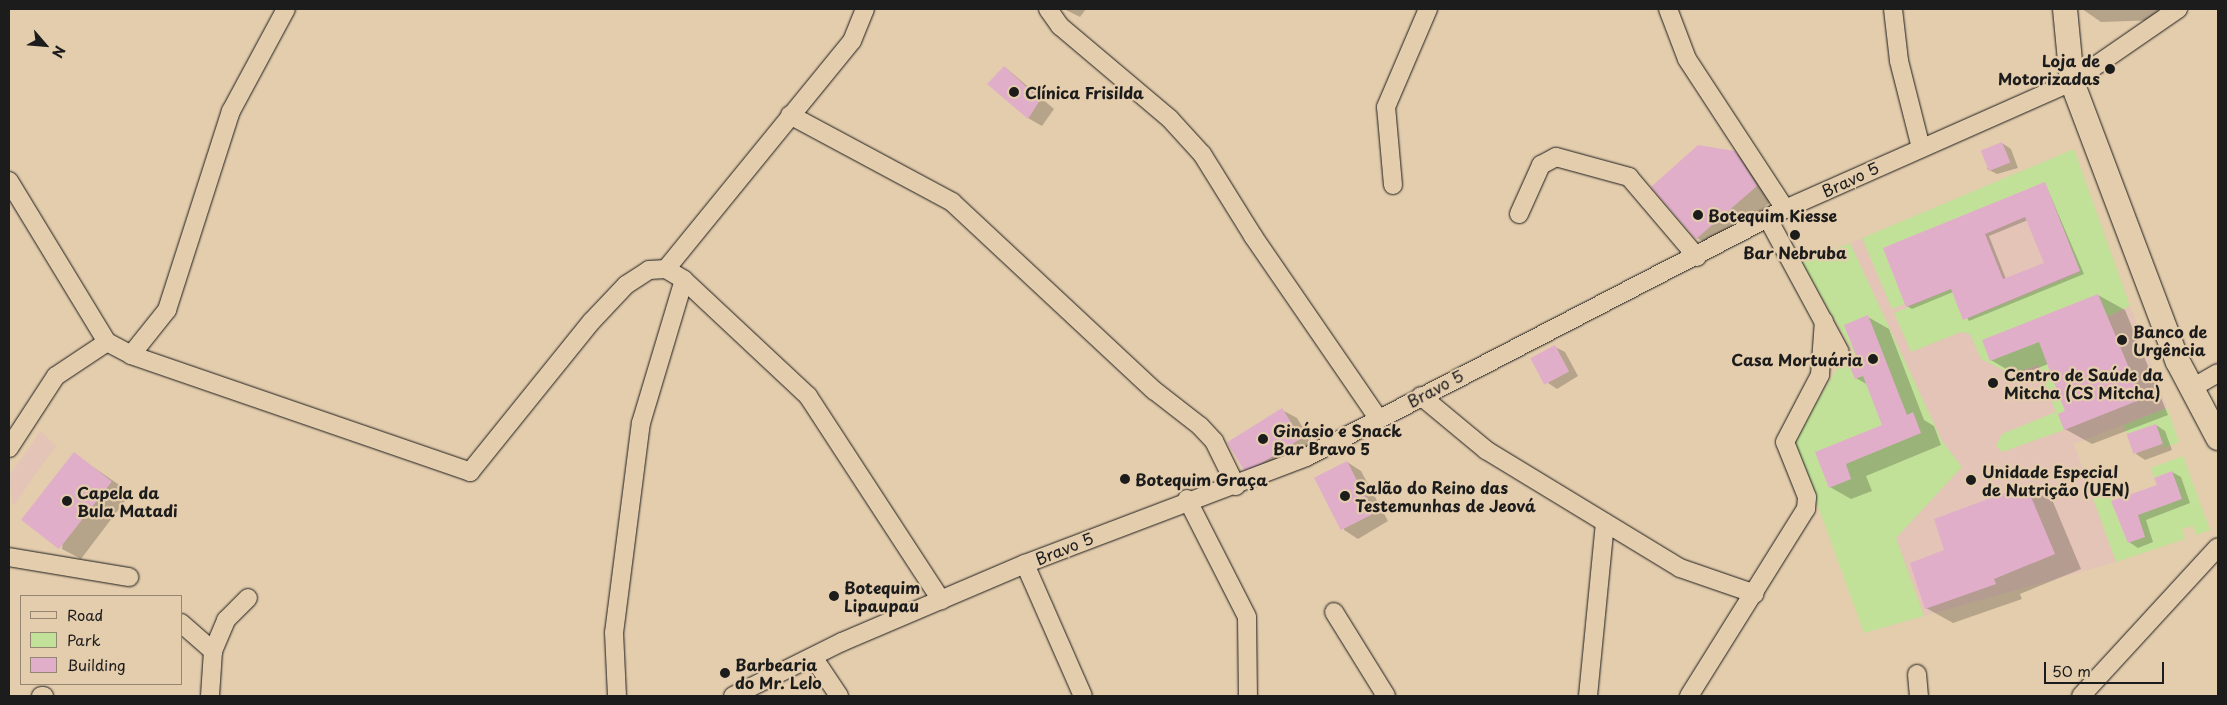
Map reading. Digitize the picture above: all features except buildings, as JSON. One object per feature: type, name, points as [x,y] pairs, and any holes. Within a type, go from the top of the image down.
[{"type":"main road","points":[[2065,9],[2072,82],[2192,388],[2218,438]]},
{"type":"street","points":[[130,355],[167,310],[231,111],[286,9]]},
{"type":"street","points":[[666,269],[852,41],[865,9]]},
{"type":"street","points":[[1048,9],[1060,26],[1170,118],[1202,154],[1253,236],[1378,418]]},
{"type":"street","points":[[1393,185],[1386,107],[1428,9]]},
{"type":"street","points":[[1668,9],[1687,59],[1785,209]]},
{"type":"street","points":[[1893,9],[1899,61],[1921,148]]},
{"type":"street","name":"Bravo 5","points":[[734,696],[813,657],[1025,564],[1187,499],[1236,486],[1306,457],[1378,418],[1697,257],[1768,220],[1785,209],[2072,82],[2178,9]]},
{"type":"street","points":[[790,115],[952,202],[1155,391],[1200,426],[1214,441],[1236,486]]},
{"type":"street","points":[[1519,214],[1541,165],[1556,157],[1630,178],[1697,257]]},
{"type":"street","points":[[9,181],[107,342],[130,355],[470,472],[480,464],[524,399],[606,306],[649,270],[666,269],[684,280],[808,396],[941,600]]},
{"type":"street","points":[[1768,220],[1840,352]]},
{"type":"street","points":[[617,696],[614,633],[641,423],[684,280]]},
{"type":"street","points":[[1688,696],[1755,594],[1806,509],[1807,497],[1785,442],[1820,375],[1824,321]]},
{"type":"street","points":[[9,448],[56,376],[107,342]]},
{"type":"street","points":[[2192,388],[2218,373]]},
{"type":"street","points":[[1422,396],[1486,450],[1680,568],[1755,594]]},
{"type":"street","points":[[1187,499],[1247,617],[1248,696]]},
{"type":"street","points":[[1588,696],[1605,523]]},
{"type":"street","points":[[2081,696],[2218,546]]},
{"type":"street","points":[[9,557],[129,577]]},
{"type":"street","points":[[1025,564],[1083,696]]},
{"type":"street","points":[[210,696],[213,651],[226,620],[248,598]]},
{"type":"street","points":[[1334,612],[1386,696]]},
{"type":"street","points":[[182,624],[213,651]]},
{"type":"street","points":[[813,657],[839,696]]},
{"type":"street","points":[[1917,674],[1919,696]]},
{"type":"shaded area","name":"Centro de Saúde da Mitcha (CS Mitcha)","points":[[2074,149],[2167,408],[2074,444],[2116,562],[1864,633],[1838,367],[1857,358],[1802,263]]},
{"type":"shaded area","points":[[41,431],[56,446],[13,506],[9,476]]},
{"type":"green space","points":[[2074,149],[2130,306],[2041,348],[2065,411],[2058,414],[2064,430],[2002,452],[1996,446],[2002,434],[2056,412],[2038,365],[2011,374],[1981,359],[1970,334],[1961,332],[1911,352],[1894,313],[1951,289],[1964,320],[2080,272],[2059,218],[2047,208],[2054,205],[2045,182],[1883,248],[1892,272],[1932,270],[1897,285],[1905,304],[1892,309],[1862,238]]},
{"type":"green space","points":[[1850,243],[1942,441],[1962,467],[1896,538],[1924,616],[1864,633],[1794,440],[1838,367],[1857,358],[1802,263]]},
{"type":"green space","points":[[2167,408],[2179,442],[2164,448],[2156,424],[2127,434],[2124,425]]},
{"type":"green space","points":[[2183,456],[2210,530],[2196,535],[2193,526],[2182,529],[2185,539],[2116,562],[2090,490],[2105,484],[2119,522],[2182,499],[2172,471],[2154,478],[2151,468]]},
{"type":"place","name":"Loja de Motorizadas","points":[[2110,69]]},
{"type":"place","name":"Clínica Frisilda","points":[[1014,92]]},
{"type":"place","name":"Botequim Kiesse","points":[[1698,215]]},
{"type":"place","name":"Bar Nebruba","points":[[1795,235]]},
{"type":"place","name":"Banco de Urgência","points":[[2122,340]]},
{"type":"place","name":"Casa Mortuária","points":[[1873,359]]},
{"type":"place","name":"Centro de Saúde da Mitcha (CS Mitcha)","points":[[1993,383]]},
{"type":"place","name":"Ginásio e Snack Bar Bravo 5","points":[[1263,439]]},
{"type":"place","name":"Botequim Graça","points":[[1125,479]]},
{"type":"place","name":"Unidade Especial de Nutrição (UEN)","points":[[1971,480]]},
{"type":"place","name":"Salão do Reino das Testemunhas de Jeová","points":[[1345,496]]},
{"type":"place","name":"Capela da Bula Matadi","points":[[67,501]]},
{"type":"place","name":"Botequim Lipaupau","points":[[834,596]]},
{"type":"place","name":"Barbearia do Mr. Lelo","points":[[725,673]]}]
